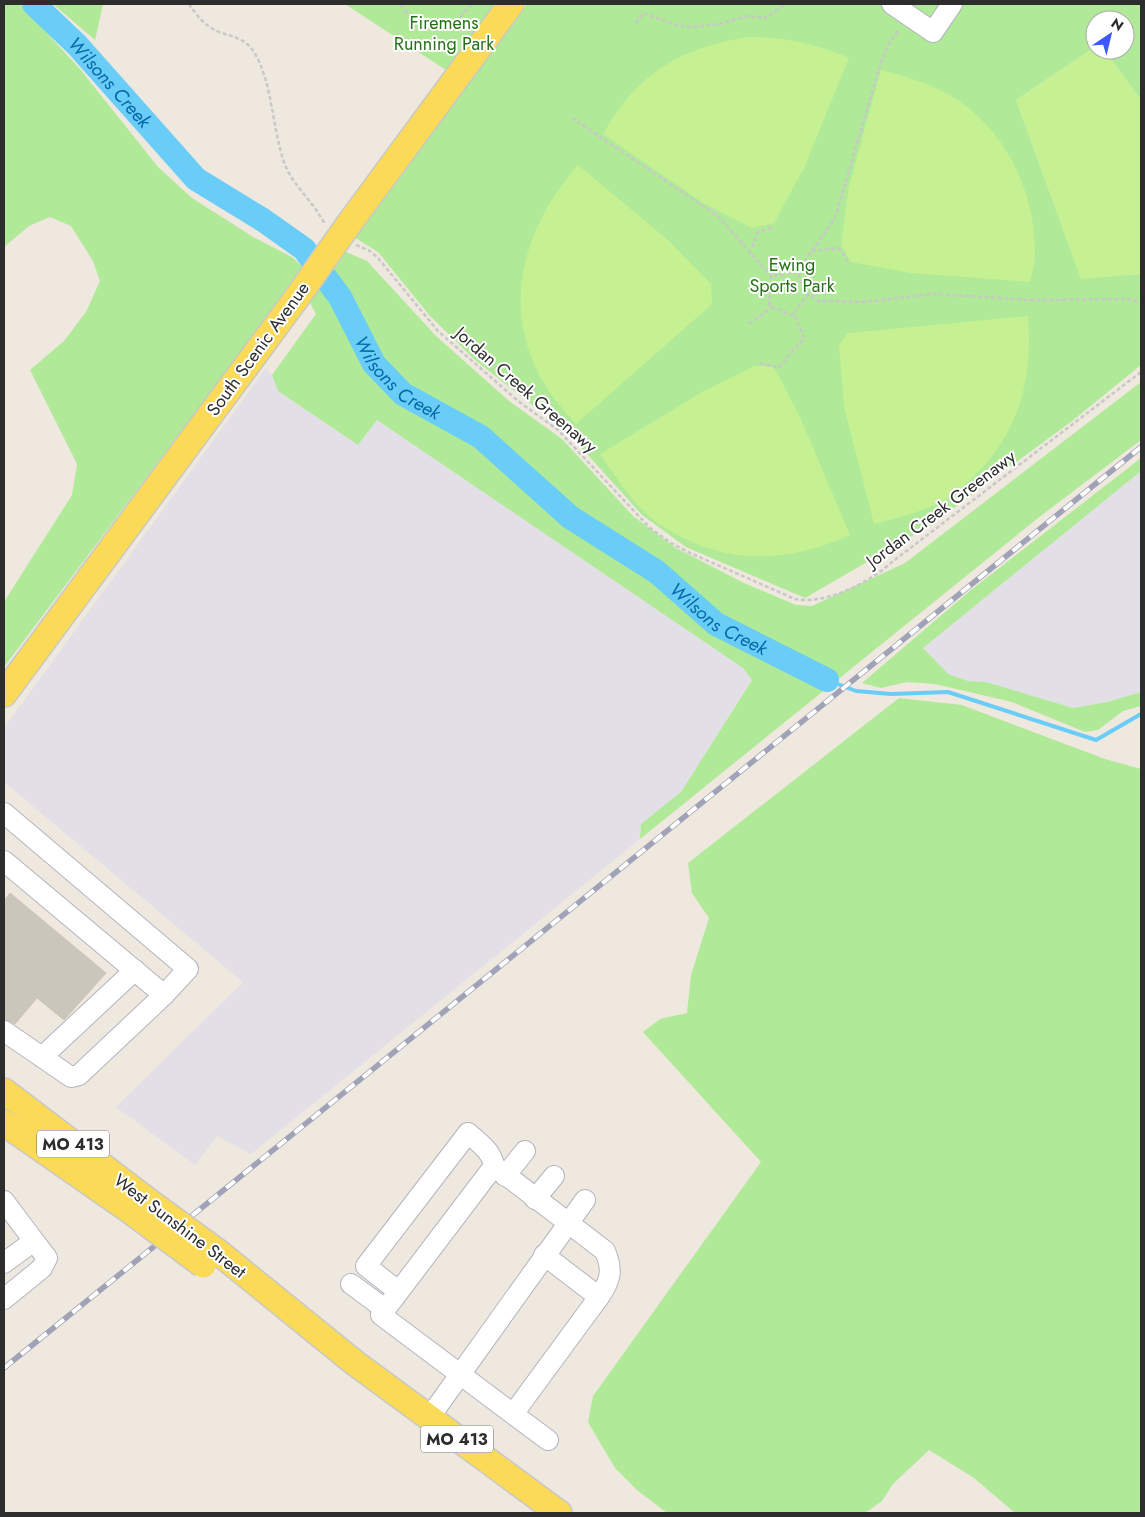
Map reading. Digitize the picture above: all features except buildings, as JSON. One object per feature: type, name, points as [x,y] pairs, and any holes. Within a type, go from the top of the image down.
[{"type":"main road","name":"South Scenic Avenue","points":[[4,694],[511,4]]},
{"type":"main road","name":"West Sunshine Street","points":[[4,1092],[136,1204],[559,1513]]},
{"type":"main road","name":"West Sunshine Street","points":[[4,1123],[136,1204]]},
{"type":"lane","points":[[901,6],[933,32],[952,4]]},
{"type":"lane","points":[[4,813],[188,969],[164,995],[79,1075],[70,1077],[4,1031]]},
{"type":"lane","points":[[4,861],[164,995]]},
{"type":"lane","points":[[42,1057],[135,970]]},
{"type":"lane","points":[[398,1291],[366,1266],[468,1133],[486,1149],[499,1171],[605,1251],[611,1266],[605,1288],[513,1414]]},
{"type":"lane","points":[[525,1152],[499,1171],[398,1291],[381,1315],[548,1440]]},
{"type":"lane","points":[[535,1200],[554,1176]]},
{"type":"lane","points":[[429,1418],[567,1222],[585,1200]]},
{"type":"lane","points":[[4,1202],[47,1258],[42,1268],[4,1299]]},
{"type":"lane","points":[[4,1263],[34,1241]]},
{"type":"lane","points":[[544,1255],[599,1297]]},
{"type":"lane","points":[[351,1284],[385,1309]]},
{"type":"path","points":[[189,4],[197,16],[206,24],[218,32],[244,40],[254,51],[262,68],[276,140],[286,168],[316,207],[344,232]]},
{"type":"path","points":[[401,4],[419,25],[435,28],[455,21],[471,4]]},
{"type":"path","points":[[636,23],[643,13],[680,26],[720,24],[748,16],[765,18],[786,4]]},
{"type":"path","points":[[771,276],[797,272],[835,218],[878,70],[888,45],[898,31]]},
{"type":"path","points":[[572,118],[718,216],[771,276],[768,306],[792,315],[808,294]]},
{"type":"path","points":[[752,247],[758,232],[774,227]]},
{"type":"path","name":"Jordan Creek Greenawy","points":[[344,232],[378,258],[438,331],[518,401],[558,430],[650,528],[671,544],[690,553],[796,599],[809,602],[832,596],[878,575],[892,562],[1141,372]]},
{"type":"path","points":[[812,251],[839,248],[848,262]]},
{"type":"path","points":[[797,272],[808,294],[818,301],[864,302],[933,294],[1033,300],[1127,299],[1141,302]]},
{"type":"path","points":[[749,324],[772,307]]},
{"type":"path","points":[[760,362],[778,368],[804,338],[794,313]]},
{"type":"shaded area","points":[[266,368],[272,375],[278,391],[358,445],[377,420],[743,668],[752,679],[681,792],[641,824],[640,839],[251,1154],[217,1136],[195,1165],[116,1107],[243,982],[4,782],[4,728]]},
{"type":"shaded area","points":[[1141,471],[1141,692],[1107,702],[1073,708],[986,682],[968,681],[948,674],[923,648]]},
{"type":"green space","points":[[4,4],[20,4],[80,69],[158,167],[192,198],[253,237],[292,257],[304,268],[4,667],[4,602],[72,495],[77,464],[30,370],[64,341],[86,312],[100,281],[93,261],[71,226],[50,217],[29,226],[4,247]]},
{"type":"green space","points":[[53,4],[103,4],[95,40]]},
{"type":"green space","name":"Firemens Running Park","points":[[345,4],[501,4],[452,74]]},
{"type":"green space","name":"Ewing Sports Park","points":[[527,4],[1141,4],[1141,100],[1111,60],[1135,60],[1135,10],[1085,10],[1085,54],[1016,100],[1081,278],[1141,274],[1141,365],[1072,421],[931,525],[805,598],[686,547],[642,515],[568,433],[475,360],[430,316],[378,252],[354,237]]},
{"type":"green space","points":[[749,37],[775,38],[800,42],[849,58],[804,168],[774,223],[752,228],[703,203],[603,134],[630,95],[663,67],[682,56],[702,48]]},
{"type":"green space","points":[[1085,54],[1085,60],[1111,60],[1141,100],[1141,274],[1081,279],[1016,100]]},
{"type":"green space","points":[[881,70],[921,82],[950,95],[992,130],[1005,148],[1024,187],[1034,230],[1035,252],[1030,282],[911,273],[851,262],[841,245],[849,186]]},
{"type":"green space","points":[[578,165],[668,240],[711,284],[712,304],[576,424],[550,393],[532,359],[523,330],[521,300],[523,272],[531,243],[543,216],[559,190]]},
{"type":"green space","points":[[344,251],[367,261],[436,336],[509,401],[562,439],[633,516],[676,548],[744,583],[796,605],[812,606],[905,563],[1141,382],[1141,440],[1038,518],[640,839],[641,824],[681,792],[752,680],[743,668],[377,420],[358,445],[278,391],[272,375],[316,314],[308,299]]},
{"type":"green space","points":[[1028,316],[1028,361],[1020,404],[1012,424],[988,461],[960,489],[943,501],[931,507],[874,524],[844,407],[839,345],[848,333]]},
{"type":"green space","points":[[755,366],[774,367],[800,417],[850,535],[826,545],[778,555],[731,554],[708,548],[685,539],[653,519],[628,493],[600,454],[702,392]]},
{"type":"green space","points":[[1141,458],[1141,471],[923,648],[948,674],[968,681],[986,682],[1073,708],[1107,702],[1141,692],[1141,706],[1123,711],[1098,730],[1085,732],[1012,702],[935,684],[907,682],[881,688],[862,683],[971,590]]},
{"type":"green space","points":[[899,698],[962,705],[1105,759],[1141,769],[1141,1513],[1015,1513],[974,1478],[929,1450],[893,1484],[882,1501],[865,1513],[667,1513],[637,1490],[615,1468],[588,1422],[593,1396],[761,1162],[643,1032],[660,1019],[687,1013],[691,975],[709,918],[692,893],[688,863]]},
{"type":"waterway","name":"Wilsons Creek","points":[[34,4],[77,45],[196,179],[263,220],[304,249],[340,297],[374,364],[403,394],[481,437],[570,517],[657,572],[716,624],[827,680]]},
{"type":"waterway","points":[[827,680],[856,691],[891,694],[948,692],[1096,740],[1141,714]]},
{"type":"railway","points":[[4,1368],[1141,447]]}]
